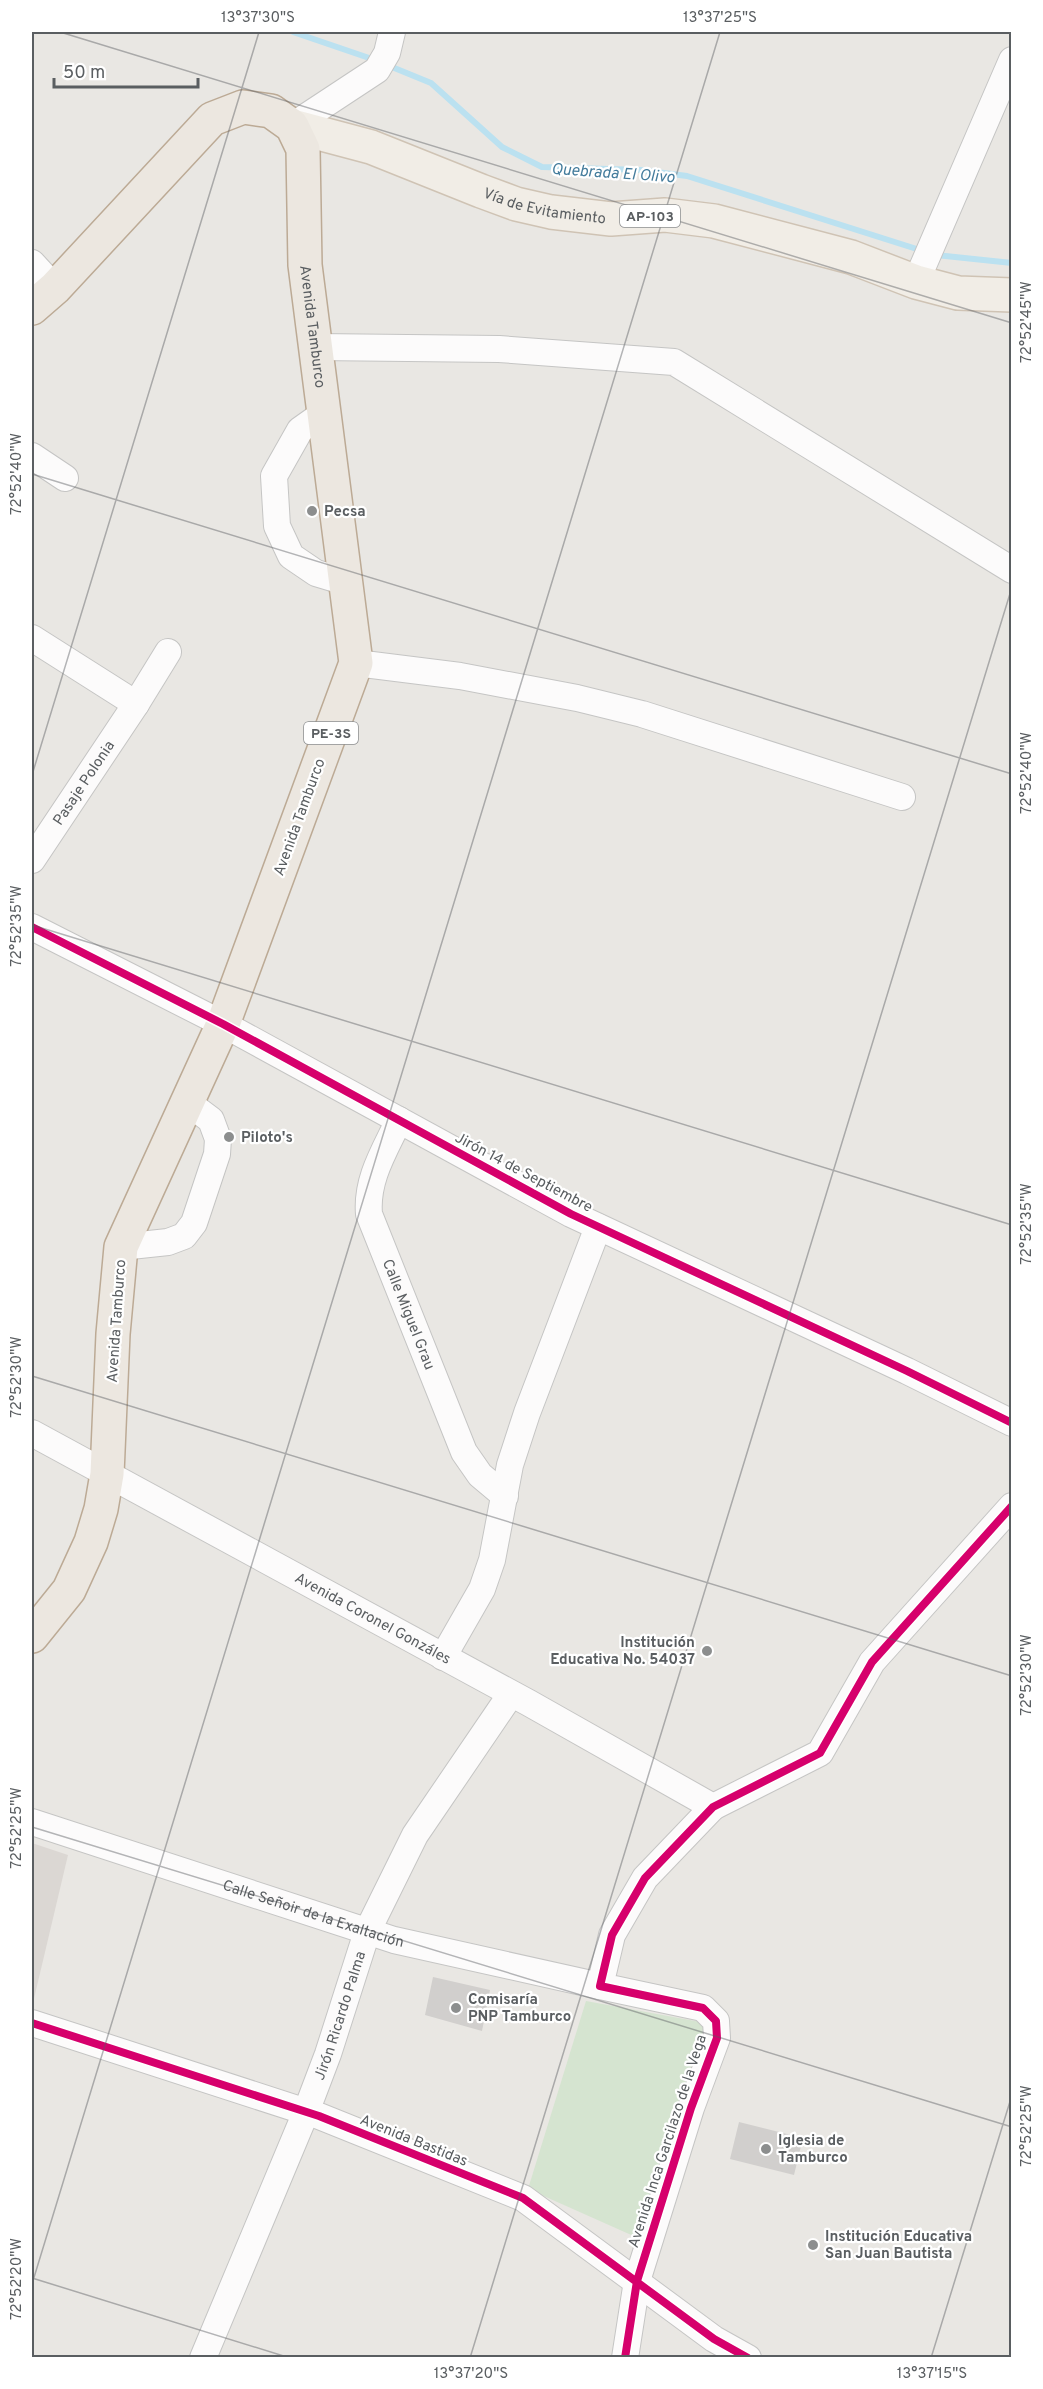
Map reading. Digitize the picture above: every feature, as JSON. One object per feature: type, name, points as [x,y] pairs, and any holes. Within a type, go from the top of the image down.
[{"type":"highway","points":[[44,298],[212,119],[243,107],[271,111],[292,126]]},
{"type":"highway","name":"Avenida Tamburco","points":[[32,1636],[69,1590],[92,1542],[101,1509],[107,1474],[113,1334],[122,1246],[223,1024],[356,663],[305,265],[303,149],[292,126]]},
{"type":"main road","name":"Vía de Evitamiento","points":[[292,126],[371,147],[481,191],[540,209],[611,219],[665,215],[714,221],[851,257],[916,282],[958,293],[1011,295]]},
{"type":"street","points":[[292,126],[384,46]]},
{"type":"street","points":[[916,282],[1011,60]]},
{"type":"street","points":[[32,263],[44,298]]},
{"type":"street","points":[[316,347],[499,349],[674,363],[1011,570]]},
{"type":"street","points":[[324,413],[300,430],[274,476],[277,526],[291,556],[316,573],[346,582]]},
{"type":"street","points":[[32,456],[65,478]]},
{"type":"street","points":[[32,638],[136,704]]},
{"type":"street","name":"Pasaje Polonia","points":[[32,860],[168,652]]},
{"type":"street","points":[[356,663],[460,676],[577,698],[642,714],[902,797]]},
{"type":"street","name":"Jirón 14 de Septiembre","points":[[32,927],[223,1024],[571,1214],[908,1371],[1011,1423]]},
{"type":"street","points":[[122,1246],[168,1242],[184,1236],[194,1223],[217,1154],[218,1139],[211,1120],[187,1102]]},
{"type":"street","name":"Calle Miguel Grau","points":[[399,1120],[371,1180],[368,1195],[369,1214],[464,1452],[480,1474],[505,1496]]},
{"type":"street","points":[[443,1657],[482,1589],[492,1560],[510,1464],[527,1413],[598,1227]]},
{"type":"street","name":"Avenida Coronel Gonzáles","points":[[32,1433],[511,1694],[712,1807]]},
{"type":"street","points":[[600,1986],[612,1935],[645,1878],[712,1807],[820,1753],[872,1662],[1011,1506]]},
{"type":"street","name":"Jirón Ricardo Palma","points":[[203,2358],[306,2112],[328,2054],[367,1932],[415,1835],[511,1694]]},
{"type":"street","name":"Calle Señoir de la Exaltación","points":[[32,1822],[394,1940],[600,1986]]},
{"type":"street","name":"Avenida Inca Garcilazo de la Vega","points":[[600,1986],[703,2008],[716,2021],[717,2038],[691,2109],[637,2281],[625,2358]]},
{"type":"street","name":"Avenida Bastidas","points":[[32,2022],[306,2112],[523,2198],[714,2339],[748,2358]]},
{"type":"shaded area","points":[[32,1843],[68,1855],[32,2007]]},
{"type":"green space","points":[[586,2001],[706,2023],[674,2117],[638,2238],[528,2189]]},
{"type":"building","name":"Comisaría PNP Tamburco","points":[[433,1977],[490,1990],[482,2031],[425,2015]]},
{"type":"building","name":"Iglesia de Tamburco","points":[[739,2122],[803,2138],[794,2175],[730,2159]]},
{"type":"waterway","name":"Quebrada El Olivo","points":[[293,32],[375,60]]},
{"type":"waterway","name":"Quebrada El Olivo","points":[[387,65],[431,83],[502,147],[542,167],[641,170],[687,176],[923,251]]},
{"type":"waterway","name":"Quebrada El Olivo","points":[[936,255],[1012,263]]},
{"type":"cycle path","points":[[32,927],[223,1024],[571,1214],[907,1371],[1012,1423]]},
{"type":"cycle path","points":[[625,2358],[637,2281],[691,2108],[717,2038],[716,2021],[703,2008],[600,1986],[612,1935],[645,1878],[713,1807],[820,1753],[872,1662],[1012,1506]]},
{"type":"cycle path","points":[[32,2023],[319,2116],[523,2198],[714,2339],[748,2358]]},
{"type":"place","name":"Pecsa","points":[[312,511]]},
{"type":"place","name":"Piloto's","points":[[229,1137]]},
{"type":"place","name":"Institución Educativa No. 54037","points":[[707,1651]]},
{"type":"place","name":"Comisaría PNP Tamburco","points":[[456,2008]]},
{"type":"place","name":"Iglesia de Tamburco","points":[[766,2149]]},
{"type":"place","name":"Institución Educativa San Juan Bautista","points":[[813,2245]]}]
